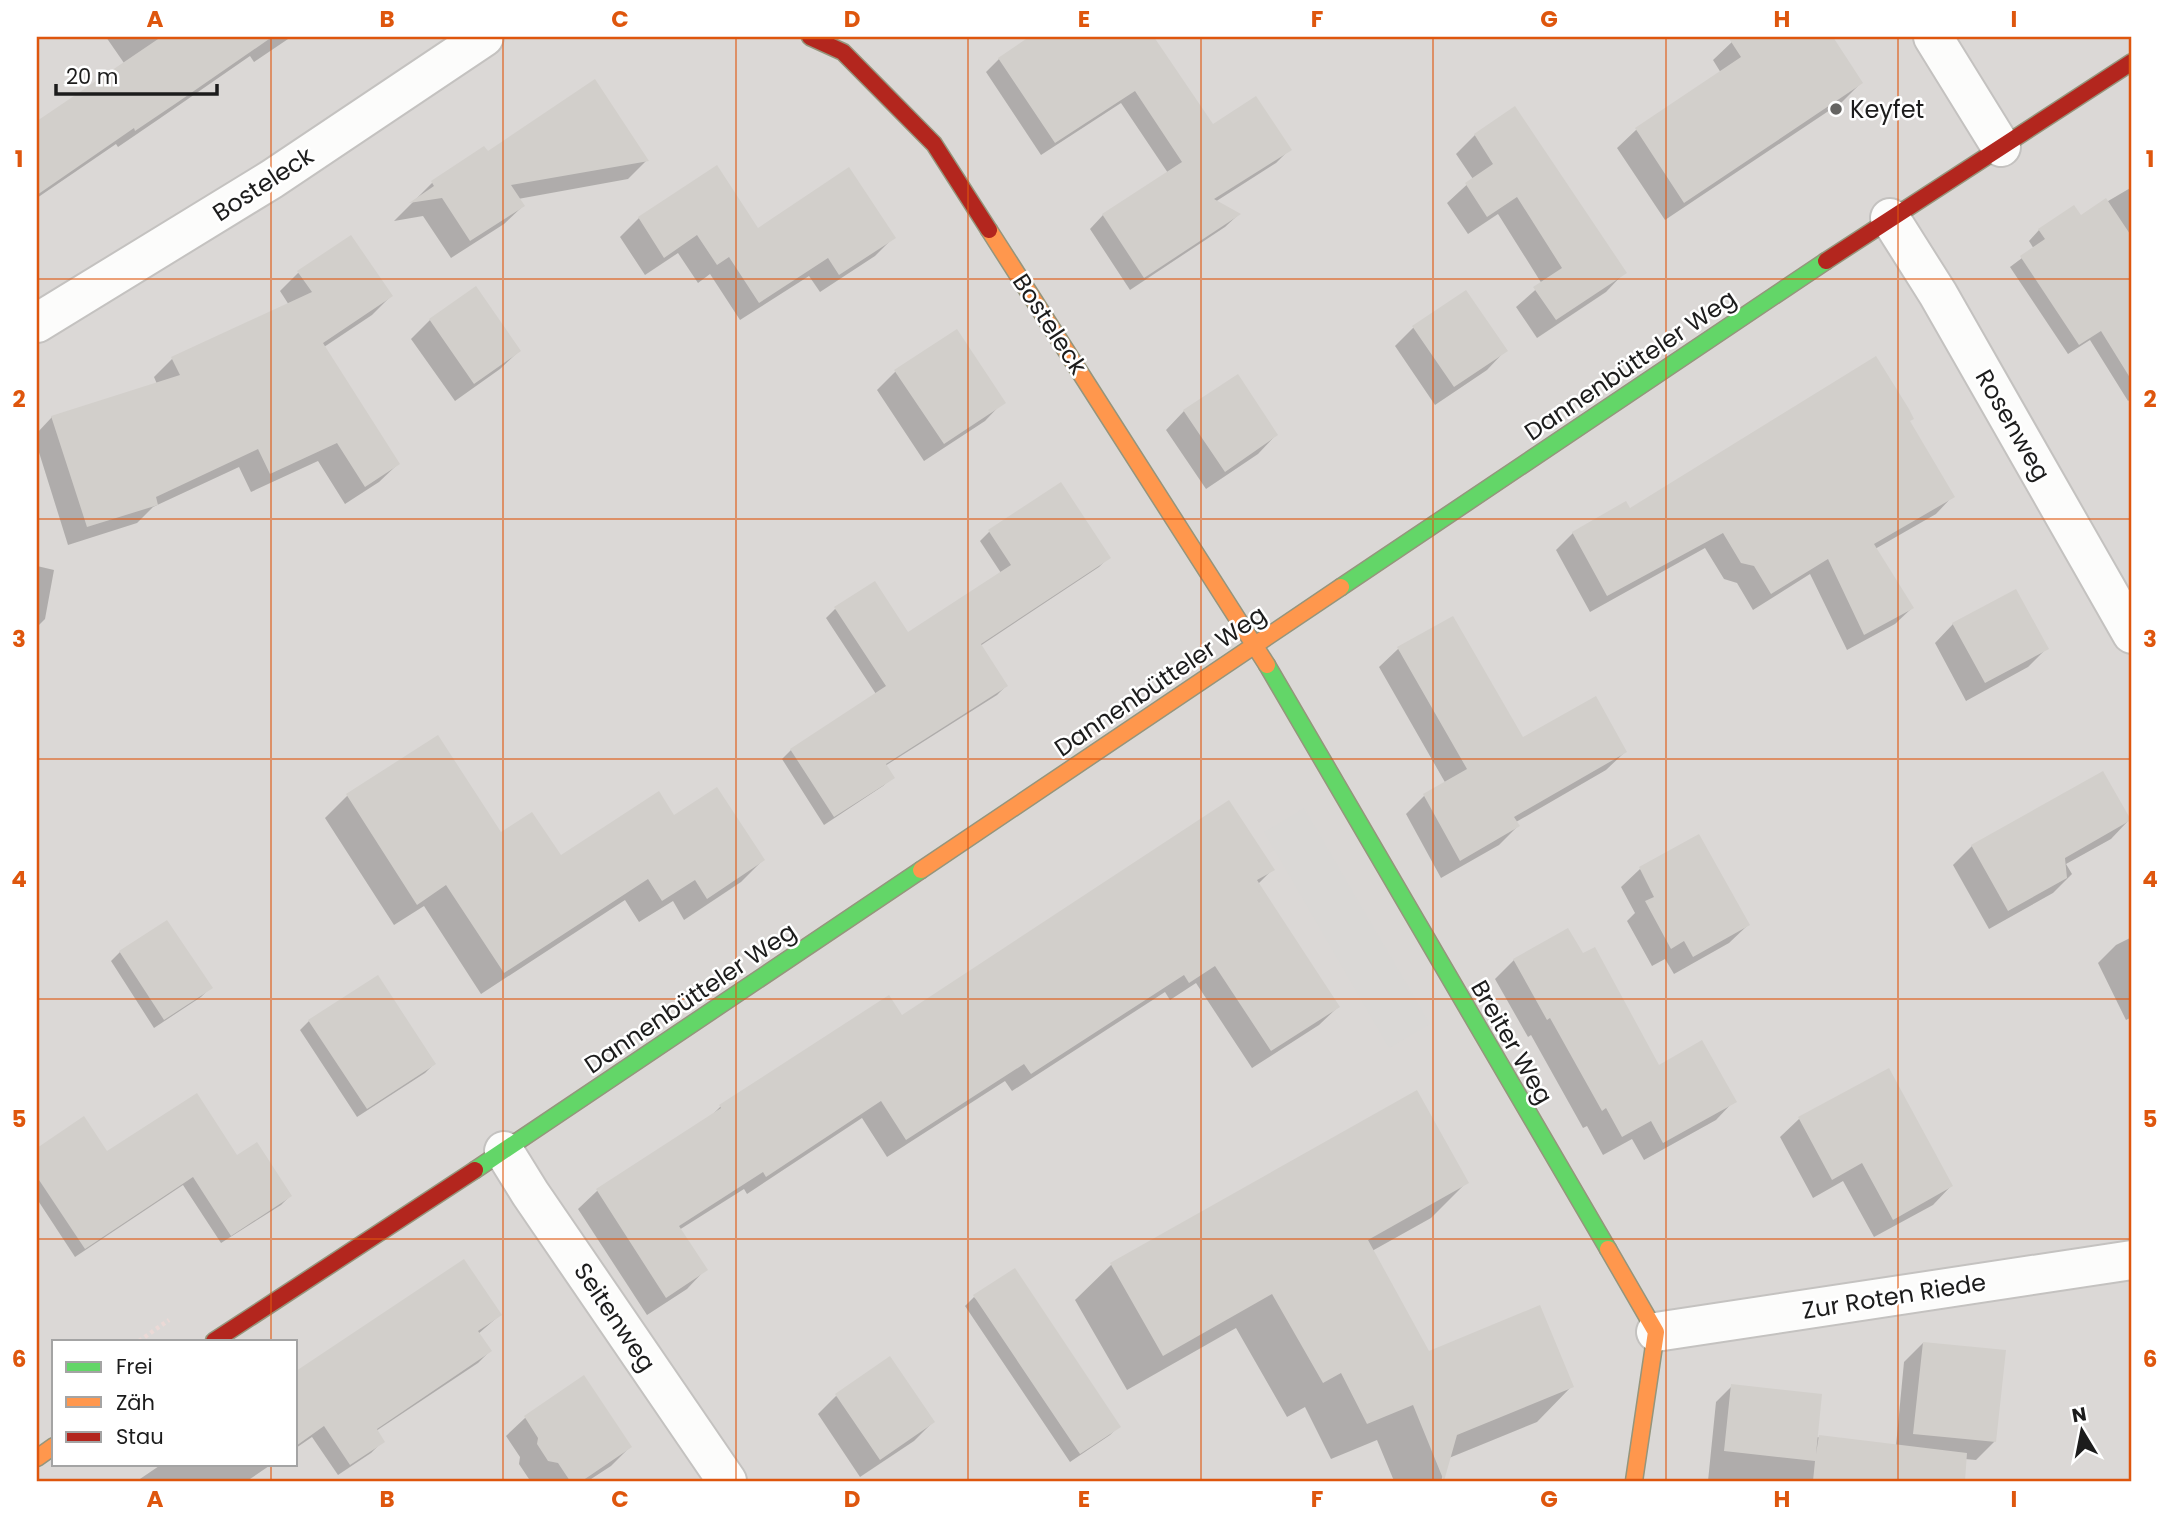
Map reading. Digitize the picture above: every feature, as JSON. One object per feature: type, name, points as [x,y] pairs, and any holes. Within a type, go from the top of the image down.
[{"type":"street","name":"Bosteleck","points":[[37,323],[272,179],[484,37]]},
{"type":"street","name":"Bosteleck","points":[[810,37],[844,52],[934,145],[1255,644]]},
{"type":"street","points":[[1933,37],[2001,147]]},
{"type":"street","name":"Dannenbütteler Weg","points":[[216,1340],[505,1151],[1890,218],[2132,62]]},
{"type":"street","name":"Rosenweg","points":[[1890,218],[1938,294],[2132,634]]},
{"type":"street","name":"Breiter Weg","points":[[1255,644],[1656,1332]]},
{"type":"street","name":"Seitenweg","points":[[505,1151],[530,1193],[727,1481]]},
{"type":"street","name":"Zur Roten Riede","points":[[1656,1332],[2132,1260]]},
{"type":"street","points":[[1634,1481],[1656,1332]]},
{"type":"street","points":[[37,1458],[52,1447]]},
{"type":"shaded area","points":[[37,37],[2132,37],[2132,1481],[37,1481]]},
{"type":"shaded area","points":[[1304,808],[1430,1024],[1389,1048],[1264,832]]},
{"type":"building","points":[[161,37],[272,37],[37,195],[37,121]]},
{"type":"building","points":[[1029,37],[1154,37],[1213,124],[1256,96],[1292,150],[1214,199],[1241,214],[1144,278],[1102,214],[1182,162],[1135,91],[1055,143],[998,58]]},
{"type":"building","points":[[1728,37],[1833,37],[1863,83],[1684,203],[1635,128],[1741,57]]},
{"type":"building","points":[[595,79],[649,161],[511,185],[525,206],[470,241],[442,198],[409,203],[434,186],[431,181],[484,146],[488,151]]},
{"type":"building","points":[[1515,106],[1627,273],[1556,320],[1533,287],[1562,268],[1517,197],[1487,217],[1465,183],[1493,164],[1474,134]]},
{"type":"building","points":[[717,165],[758,228],[849,167],[896,238],[839,275],[828,258],[759,303],[729,257],[717,265],[697,235],[664,258],[638,217]]},
{"type":"building","points":[[2106,198],[2132,237],[2132,381],[2101,331],[2079,345],[2020,256],[2045,239],[2038,229],[2074,205],[2081,215]]},
{"type":"building","points":[[351,235],[393,296],[323,343],[400,464],[365,487],[337,443],[270,474],[258,449],[156,497],[158,505],[87,527],[51,416],[180,375],[171,357],[312,292],[297,271]]},
{"type":"building","points":[[476,286],[521,351],[474,384],[429,319]]},
{"type":"building","points":[[1466,290],[1508,351],[1454,387],[1412,326]]},
{"type":"building","points":[[957,329],[1006,403],[944,444],[894,370]]},
{"type":"building","points":[[1876,356],[1909,409],[1914,419],[1910,421],[1955,497],[1874,544],[1914,608],[1864,635],[1828,559],[1771,594],[1754,566],[1741,563],[1723,533],[1607,596],[1572,532],[1626,501],[1630,508]]},
{"type":"building","points":[[1238,374],[1278,435],[1225,472],[1183,410]]},
{"type":"building","points":[[1061,482],[1111,558],[981,644],[1008,686],[886,764],[895,778],[834,817],[790,749],[886,686],[834,607],[875,581],[908,632],[1011,565],[988,530]]},
{"type":"building","points":[[2016,589],[2049,649],[1985,683],[1952,623]]},
{"type":"building","points":[[1453,616],[1523,737],[1596,696],[1627,752],[1514,817],[1520,826],[1460,861],[1423,794],[1467,769],[1397,647]]},
{"type":"building","points":[[438,735],[501,832],[532,812],[561,855],[659,791],[674,815],[717,787],[765,860],[707,899],[695,880],[662,901],[648,879],[504,973],[446,885],[417,905],[346,794]]},
{"type":"building","points":[[2103,771],[2131,820],[2065,858],[2067,878],[2008,911],[1971,845]]},
{"type":"building","points":[[1229,800],[1275,870],[1257,880],[1340,1007],[1271,1051],[1215,966],[1189,983],[1184,975],[1031,1074],[1024,1064],[906,1140],[881,1101],[766,1177],[763,1172],[679,1226],[708,1270],[666,1298],[596,1189],[721,1108],[719,1105],[889,995],[902,1015]]},
{"type":"building","points":[[1699,834],[1750,925],[1693,957],[1684,941],[1671,949],[1645,901],[1654,897],[1639,867]]},
{"type":"building","points":[[167,920],[213,988],[164,1020],[119,951]]},
{"type":"building","points":[[1568,928],[1583,953],[1595,947],[1659,1065],[1702,1040],[1737,1102],[1663,1143],[1651,1121],[1622,1137],[1606,1108],[1602,1111],[1550,1018],[1547,1020],[1513,959]]},
{"type":"building","points":[[378,975],[436,1064],[367,1109],[308,1020]]},
{"type":"building","points":[[1889,1068],[1953,1186],[1893,1220],[1862,1163],[1832,1180],[1798,1117]]},
{"type":"building","points":[[1417,1090],[1469,1183],[1368,1240],[1429,1351],[1540,1305],[1574,1387],[1457,1435],[1444,1481],[1413,1405],[1367,1424],[1341,1373],[1323,1383],[1272,1294],[1163,1356],[1110,1263]]},
{"type":"building","points":[[197,1093],[237,1155],[257,1142],[292,1196],[231,1236],[193,1177],[85,1249],[37,1177],[37,1148],[84,1116],[107,1151]]},
{"type":"building","points":[[464,1259],[502,1315],[478,1331],[492,1351],[377,1429],[385,1442],[350,1465],[324,1426],[298,1445],[298,1370]]},
{"type":"building","points":[[1015,1268],[1121,1427],[1080,1454],[973,1295]]},
{"type":"building","points":[[1923,1342],[2006,1350],[1996,1442],[1913,1434]]},
{"type":"building","points":[[890,1356],[935,1422],[880,1460],[835,1394]]},
{"type":"building","points":[[584,1375],[632,1447],[582,1481],[570,1481],[558,1463],[548,1461],[524,1416]]},
{"type":"building","points":[[1731,1384],[1822,1394],[1816,1454],[1819,1435],[1967,1453],[1965,1481],[1813,1481],[1815,1461],[1724,1451]]},
{"type":"traffic: fast","points":[[1341,587],[1826,261]]},
{"type":"traffic: fast","points":[[1267,665],[1608,1249]]},
{"type":"traffic: fast","points":[[475,1170],[921,870]]},
{"type":"traffic: slow","points":[[989,230],[1267,665]]},
{"type":"traffic: slow","points":[[921,870],[1341,587]]},
{"type":"traffic: slow","points":[[1608,1249],[1656,1332],[1634,1481]]},
{"type":"traffic: slow","points":[[37,1458],[52,1447]]},
{"type":"traffic: jam","points":[[810,37],[843,52],[934,144],[989,230]]},
{"type":"traffic: jam","points":[[1826,261],[2132,62]]},
{"type":"traffic: jam","points":[[216,1340],[475,1170]]},
{"type":"place","name":"Keyfet","points":[[1836,109]]}]
